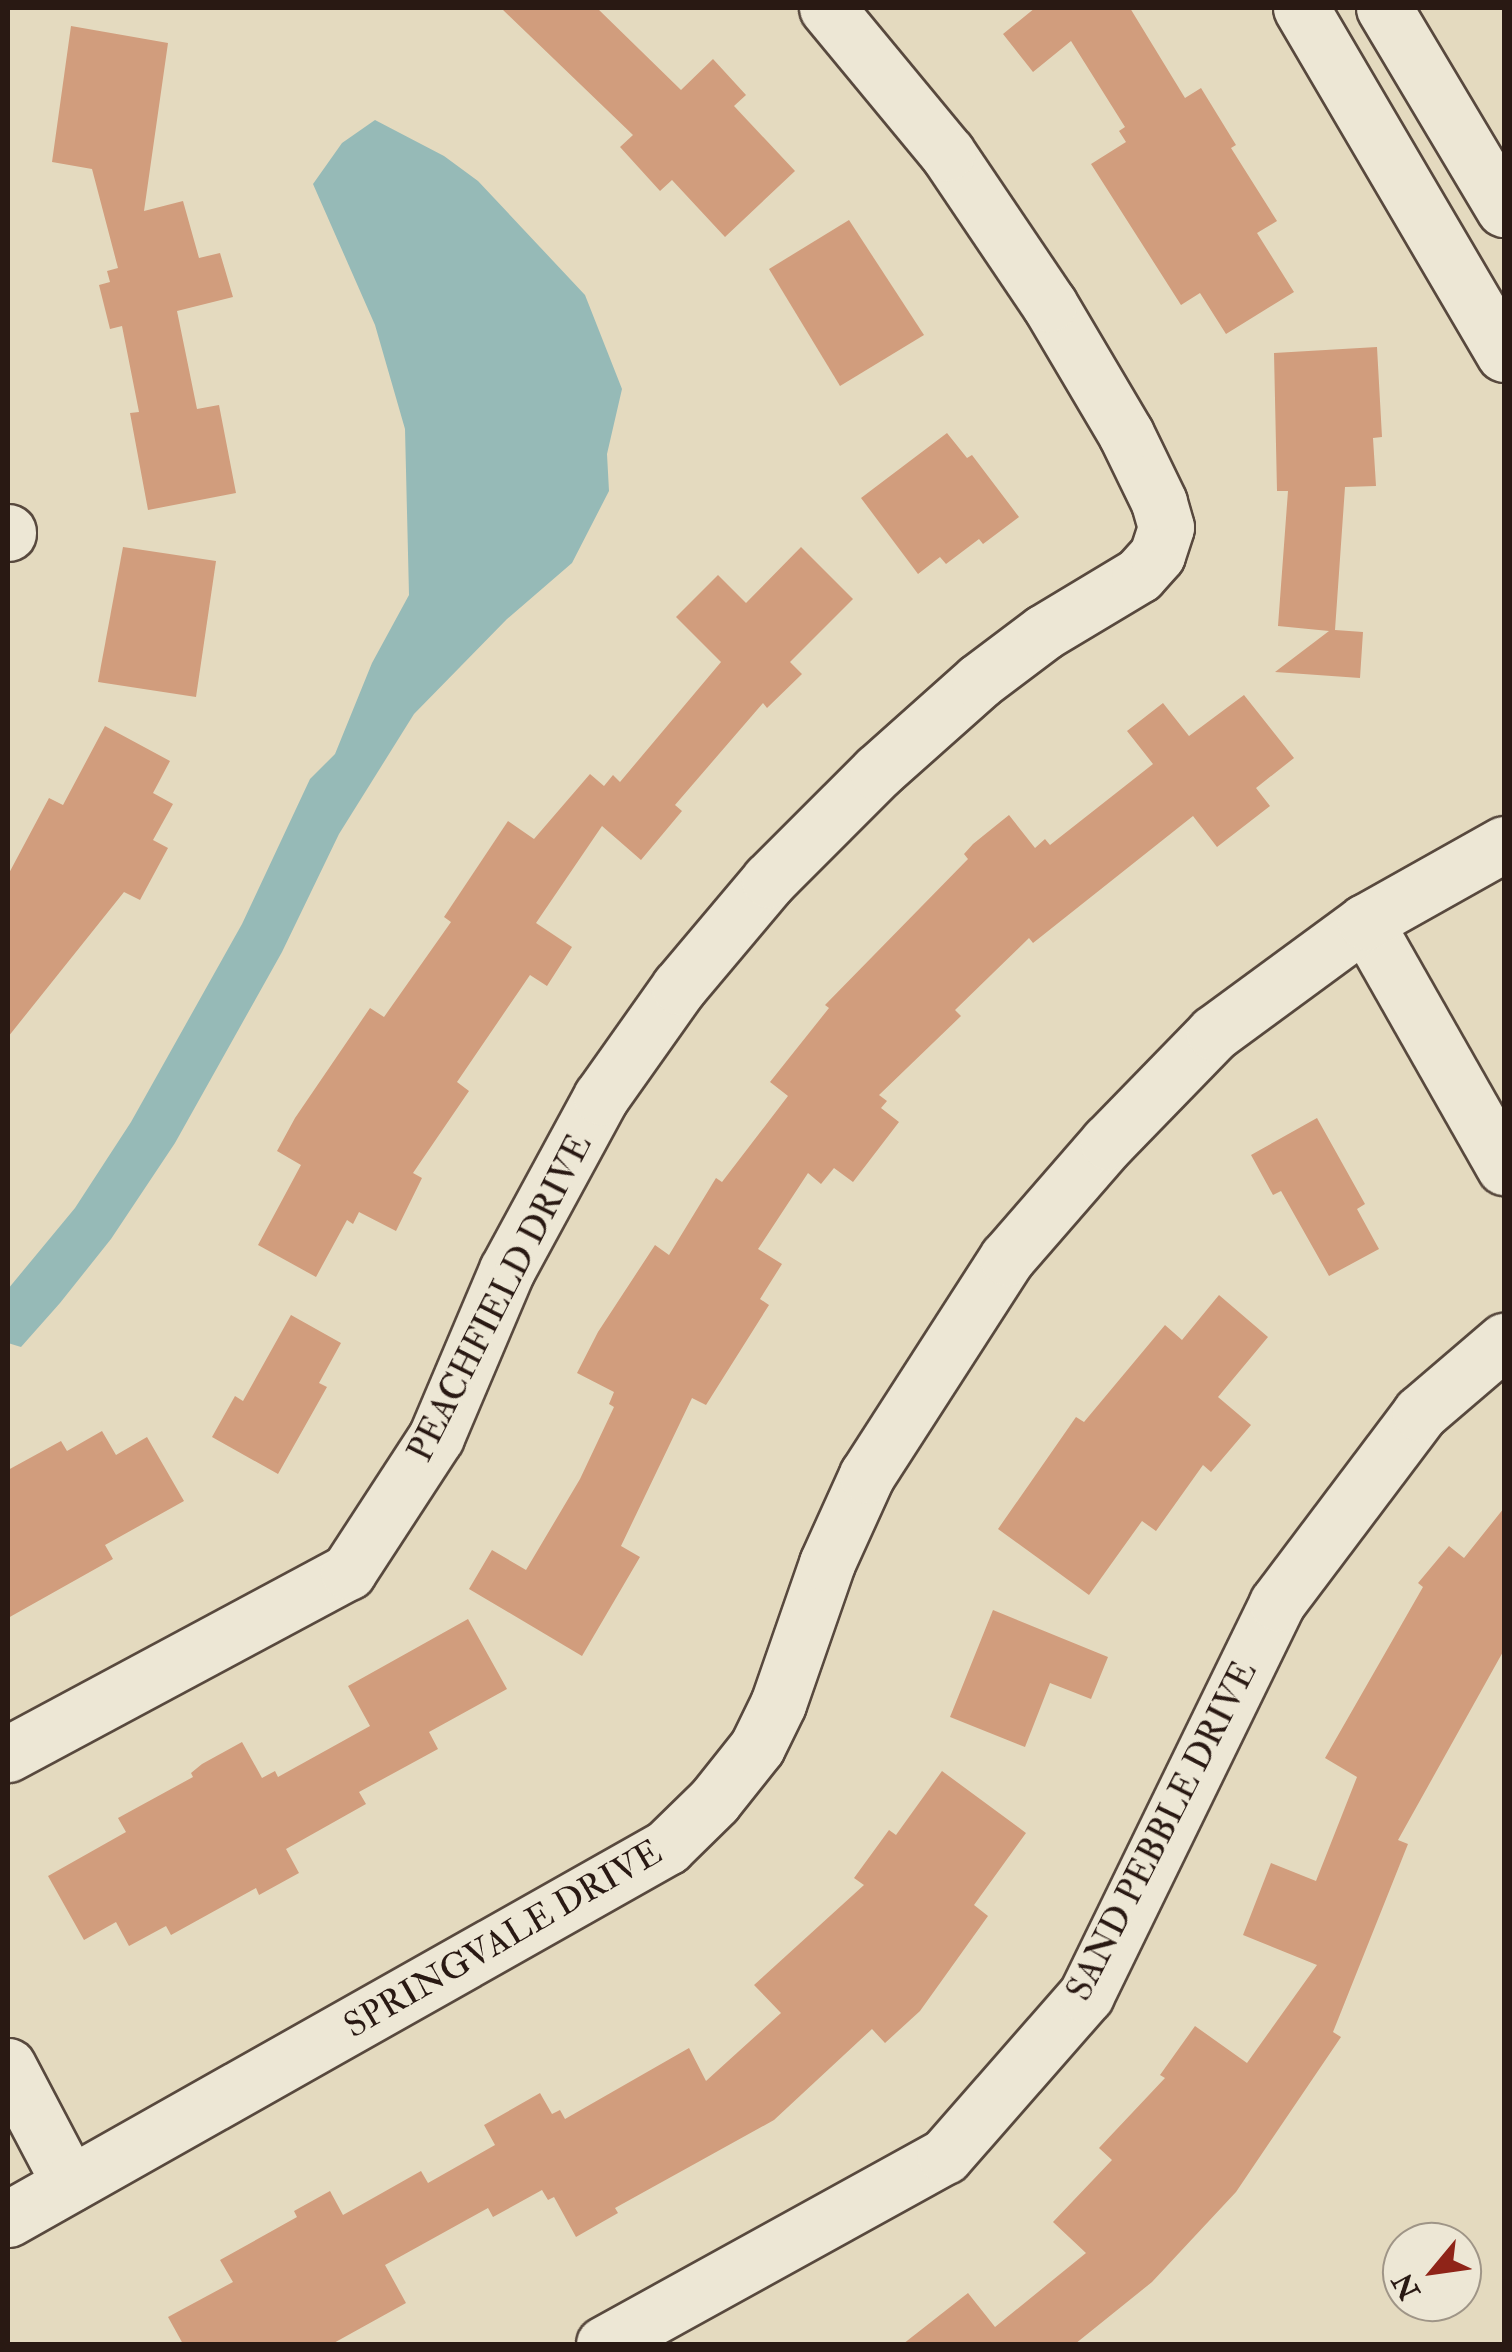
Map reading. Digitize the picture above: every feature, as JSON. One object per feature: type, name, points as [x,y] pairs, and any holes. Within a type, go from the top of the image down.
[{"type":"street","name":"PEACHFIELD DRIVE","points":[[8,1754],[348,1572],[436,1437],[507,1270],[601,1097],[679,986],[770,880],[877,772],[979,681],[1044,632],[1139,575],[1157,556],[1166,528],[1158,502],[1126,434],[1049,304],[947,152],[827,8]]},
{"type":"street","points":[[1301,8],[1500,334]]},
{"type":"street","points":[[1384,8],[1504,209]]},
{"type":"street","name":"SPRINGVALE DRIVE","points":[[8,2219],[598,1889],[666,1847],[702,1813],[764,1733],[826,1563],[867,1475],[1006,1258],[1108,1142],[1214,1033],[1365,922],[1504,844]]},
{"type":"street","points":[[1365,922],[1504,1167]]},
{"type":"street","name":"SAND PEBBLE DRIVE","points":[[604,2344],[945,2156],[1086,1995],[1277,1603],[1420,1413],[1504,1341]]},
{"type":"street","points":[[8,2066],[70,2184]]},
{"type":"water","points":[[375,120],[444,156],[478,181],[585,295],[622,389],[607,454],[609,491],[572,563],[507,619],[414,714],[339,834],[282,952],[175,1143],[111,1239],[21,1347],[8,1343],[8,1289],[75,1208],[131,1122],[242,924],[310,779],[335,754],[372,663],[409,595],[405,429],[375,325],[313,184],[342,143]]},
{"type":"building","points":[[501,8],[597,8],[681,90],[713,59],[746,95],[734,106],[795,171],[725,237],[672,180],[660,191],[620,147],[633,135]]},
{"type":"building","points":[[1035,8],[1130,8],[1185,98],[1201,88],[1236,145],[1231,148],[1277,221],[1257,233],[1294,292],[1226,334],[1200,293],[1181,305],[1091,164],[1126,142],[1119,131],[1125,127],[1071,41],[1033,72],[1003,34]]},
{"type":"building","points":[[71,26],[168,43],[144,211],[183,201],[199,258],[220,253],[233,297],[177,311],[197,409],[219,405],[236,493],[148,510],[130,413],[139,412],[122,326],[110,329],[99,285],[110,282],[107,271],[118,268],[92,169],[52,162]]},
{"type":"building","points":[[849,220],[924,335],[840,386],[769,269]]},
{"type":"building","points":[[1377,347],[1382,437],[1373,438],[1376,486],[1345,487],[1335,630],[1363,632],[1360,678],[1275,672],[1329,631],[1278,626],[1288,491],[1277,491],[1274,353]]},
{"type":"building","points":[[947,433],[967,458],[972,455],[1019,517],[983,544],[979,539],[946,564],[940,557],[918,574],[861,498]]},
{"type":"building","points":[[123,547],[216,561],[196,697],[98,682]]},
{"type":"building","points":[[801,547],[853,599],[790,662],[802,674],[767,708],[763,703],[675,805],[682,811],[641,860],[602,826],[536,923],[572,947],[547,986],[530,975],[457,1082],[469,1091],[413,1173],[422,1178],[396,1231],[359,1212],[353,1224],[347,1220],[316,1277],[258,1245],[301,1165],[277,1151],[295,1118],[370,1008],[384,1017],[451,922],[444,917],[508,821],[534,839],[590,774],[604,786],[613,775],[620,782],[721,662],[676,617],[718,575],[746,603]]},
{"type":"building","points":[[1244,695],[1294,758],[1256,788],[1270,806],[1217,847],[1193,816],[1033,943],[1029,938],[955,1010],[961,1016],[879,1095],[887,1101],[881,1108],[899,1122],[853,1182],[834,1168],[821,1184],[808,1173],[758,1249],[782,1264],[760,1299],[769,1305],[706,1405],[692,1398],[621,1546],[640,1557],[582,1656],[469,1589],[492,1550],[526,1570],[580,1479],[614,1407],[609,1404],[614,1392],[577,1373],[598,1332],[655,1245],[669,1255],[716,1178],[722,1182],[788,1096],[770,1082],[829,1008],[825,1005],[968,859],[964,854],[973,844],[1009,815],[1035,848],[1045,839],[1050,845],[1153,764],[1127,731],[1163,703],[1189,736]]},
{"type":"building","points":[[105,726],[170,761],[153,793],[173,804],[153,840],[168,848],[140,900],[124,892],[8,1037],[8,875],[49,798],[63,805]]},
{"type":"building","points":[[1317,1118],[1365,1204],[1357,1209],[1379,1249],[1329,1276],[1281,1191],[1273,1195],[1251,1155]]},
{"type":"building","points":[[1219,1295],[1268,1337],[1218,1397],[1251,1425],[1211,1472],[1203,1465],[1156,1531],[1142,1521],[1089,1595],[998,1529],[1076,1417],[1084,1422],[1165,1325],[1182,1340]]},
{"type":"building","points":[[291,1315],[341,1343],[319,1383],[327,1387],[278,1474],[212,1437],[235,1396],[243,1401]]},
{"type":"building","points":[[102,1431],[116,1455],[147,1437],[184,1501],[105,1545],[113,1559],[8,1618],[8,1470],[61,1441],[67,1451]]},
{"type":"building","points":[[1504,1508],[1504,1650],[1398,1840],[1408,1844],[1333,2032],[1341,2037],[1236,2192],[1152,2282],[1075,2344],[903,2344],[968,2293],[995,2327],[1086,2253],[1053,2222],[1112,2160],[1099,2148],[1165,2078],[1160,2075],[1195,2026],[1247,2063],[1317,1965],[1243,1935],[1271,1863],[1316,1881],[1357,1777],[1325,1758],[1423,1587],[1418,1583],[1449,1546],[1464,1558]]},
{"type":"building","points":[[993,1610],[1108,1657],[1091,1699],[1050,1683],[1025,1747],[950,1717]]},
{"type":"building","points":[[468,1619],[507,1689],[429,1732],[438,1749],[359,1792],[366,1804],[286,1849],[299,1873],[259,1895],[256,1888],[171,1935],[166,1926],[129,1946],[116,1922],[84,1940],[48,1876],[126,1832],[118,1818],[193,1777],[191,1773],[202,1764],[242,1742],[262,1778],[275,1771],[278,1777],[370,1726],[348,1686]]},
{"type":"building","points":[[942,1771],[1026,1833],[974,1905],[988,1916],[920,2011],[885,2043],[872,2029],[774,2120],[615,2208],[618,2213],[576,2237],[554,2197],[548,2200],[542,2190],[493,2217],[488,2208],[385,2265],[406,2303],[332,2344],[183,2344],[168,2317],[233,2282],[220,2260],[297,2217],[294,2211],[330,2191],[343,2215],[421,2171],[428,2183],[495,2145],[484,2125],[540,2093],[552,2114],[560,2110],[565,2119],[689,2048],[706,2081],[781,2013],[754,1985],[864,1885],[854,1878],[889,1830],[896,1835]]}]
